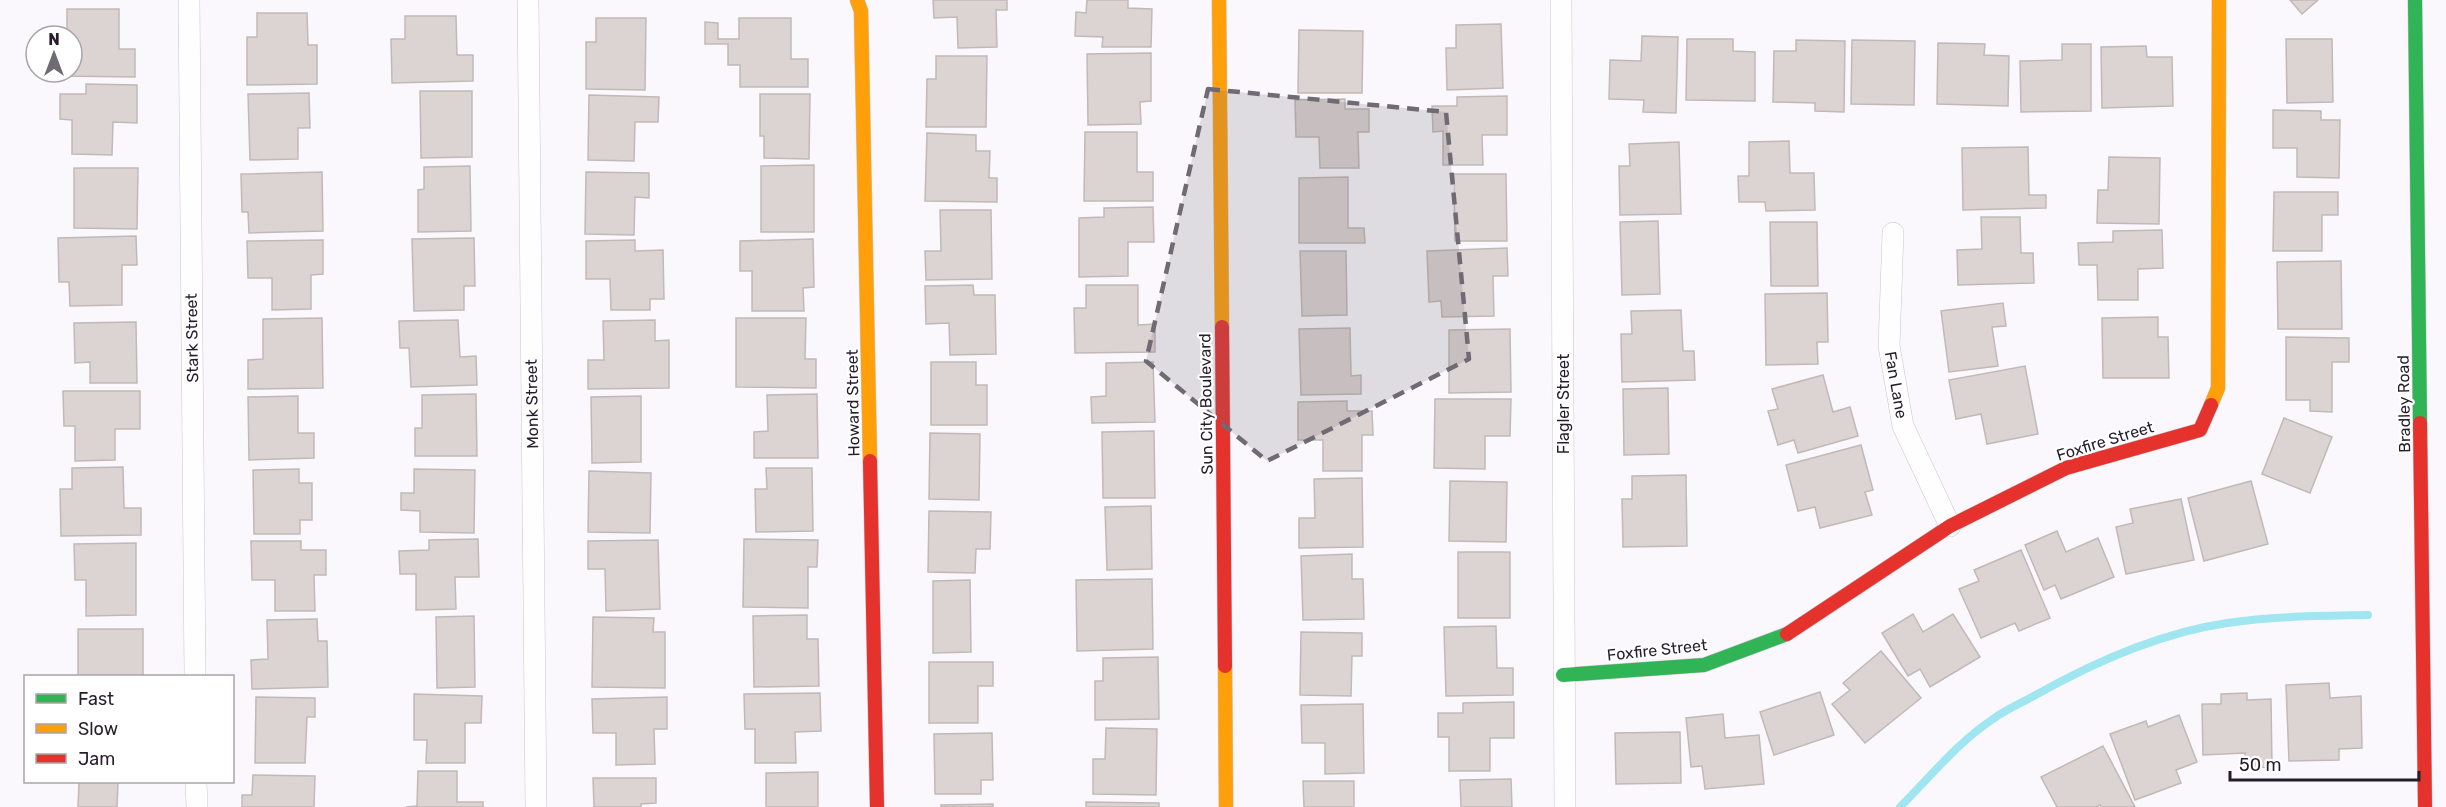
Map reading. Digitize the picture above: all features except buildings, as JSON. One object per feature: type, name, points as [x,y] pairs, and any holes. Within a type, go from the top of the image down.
[{"type":"street","name":"Stark Street","points":[[189,0],[195,675]]},
{"type":"street","name":"Monk Street","points":[[528,0],[536,807]]},
{"type":"street","name":"Howard Street","points":[[857,0],[862,23],[877,807]]},
{"type":"street","name":"Sun City Boulevard","points":[[1219,0],[1227,807]]},
{"type":"street","name":"Flagler Street","points":[[1561,0],[1565,807]]},
{"type":"street","name":"Foxfire Street","points":[[1563,675],[1704,665],[1788,634],[1950,526],[2066,468],[2200,430],[2218,388],[2218,0]]},
{"type":"street","name":"Bradley Road","points":[[2415,0],[2425,807]]},
{"type":"street","name":"Fan Lane","points":[[1893,233],[1889,346],[1903,426],[1950,526]]},
{"type":"street","points":[[196,783],[196,807]]},
{"type":"highlighted area","points":[[1208,89],[1446,112],[1469,359],[1267,461],[1146,361]]},
{"type":"waterway","points":[[1900,807],[1956,749],[1980,728],[2012,707],[2078,672],[2126,651],[2176,634],[2227,623],[2315,616],[2368,615]]},
{"type":"traffic: fast","points":[[2415,0],[2420,423]]},
{"type":"traffic: fast","points":[[1563,675],[1704,665],[1787,634]]},
{"type":"traffic: slow","points":[[857,0],[861,11],[870,461]]},
{"type":"traffic: slow","points":[[1219,0],[1222,327]]},
{"type":"traffic: slow","points":[[2211,405],[2218,388],[2219,0]]},
{"type":"traffic: slow","points":[[1225,666],[1226,807]]},
{"type":"traffic: jam","points":[[1222,327],[1225,666]]},
{"type":"traffic: jam","points":[[1787,634],[1950,526],[2066,468],[2200,430],[2211,405]]},
{"type":"traffic: jam","points":[[2420,423],[2425,807]]},
{"type":"traffic: jam","points":[[870,461],[877,807]]}]
